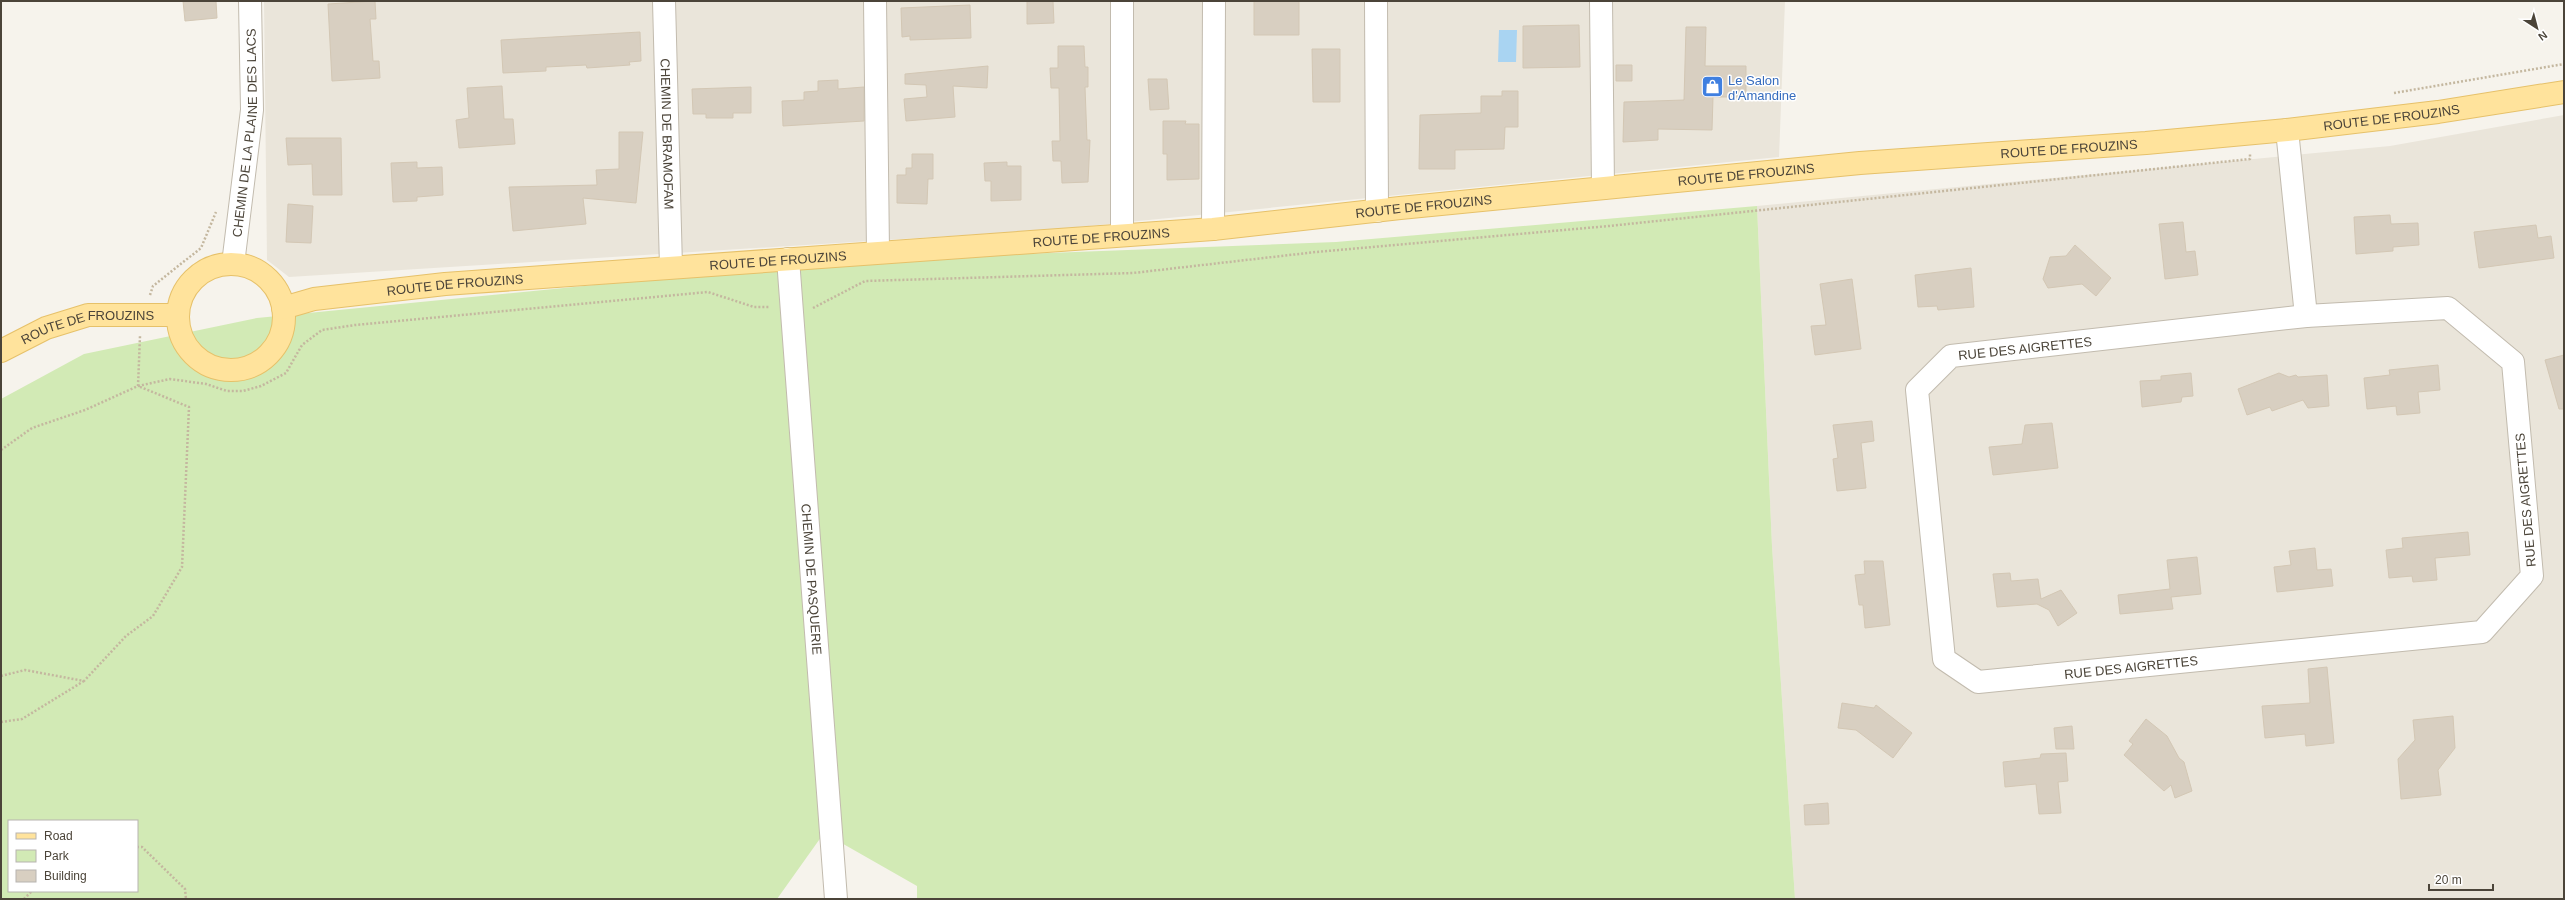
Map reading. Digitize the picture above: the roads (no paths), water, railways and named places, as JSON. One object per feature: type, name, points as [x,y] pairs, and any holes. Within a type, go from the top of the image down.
[{"type":"main road","name":"ROUTE DE FROUZINS","points":[[283,308],[314,300],[445,284],[1213,229],[1377,211],[1860,163],[2248,134],[2438,112],[2564,92]]},
{"type":"main road","points":[[233,264],[251,267],[266,277],[277,291],[283,308],[283,325],[274,347],[266,356],[252,366],[234,370],[211,366],[201,360],[188,348],[180,332],[178,315],[181,298],[189,284],[206,270],[217,266],[233,264]]},
{"type":"main road","name":"ROUTE DE FROUZINS","points":[[1,351],[46,328],[88,315],[178,315]]},
{"type":"street","name":"CHEMIN DE LA PLAINE DES LACS","points":[[233,264],[252,110],[250,1]]},
{"type":"street","name":"CHEMIN DE BRAMOFAM","points":[[664,1],[671,267]]},
{"type":"street","points":[[875,1],[878,252]]},
{"type":"street","points":[[1122,1],[1122,236]]},
{"type":"street","points":[[1213,229],[1214,1]]},
{"type":"street","points":[[1376,1],[1377,211]]},
{"type":"street","points":[[1601,1],[1603,188]]},
{"type":"street","points":[[2287,130],[2306,316]]},
{"type":"street","name":"CHEMIN DE PASQUERIE","points":[[788,259],[836,899]]},
{"type":"street","name":"RUE DES AIGRETTES","points":[[2448,308],[2513,362],[2532,576],[2482,632],[1978,682],[1944,659],[1917,390],[1951,356],[2306,316],[2448,308]]},
{"type":"water","points":[[1499,30],[1517,30],[1516,62],[1498,62]]},
{"type":"place","name":"Le Salon d'Amandine","points":[[1713,87]]}]
